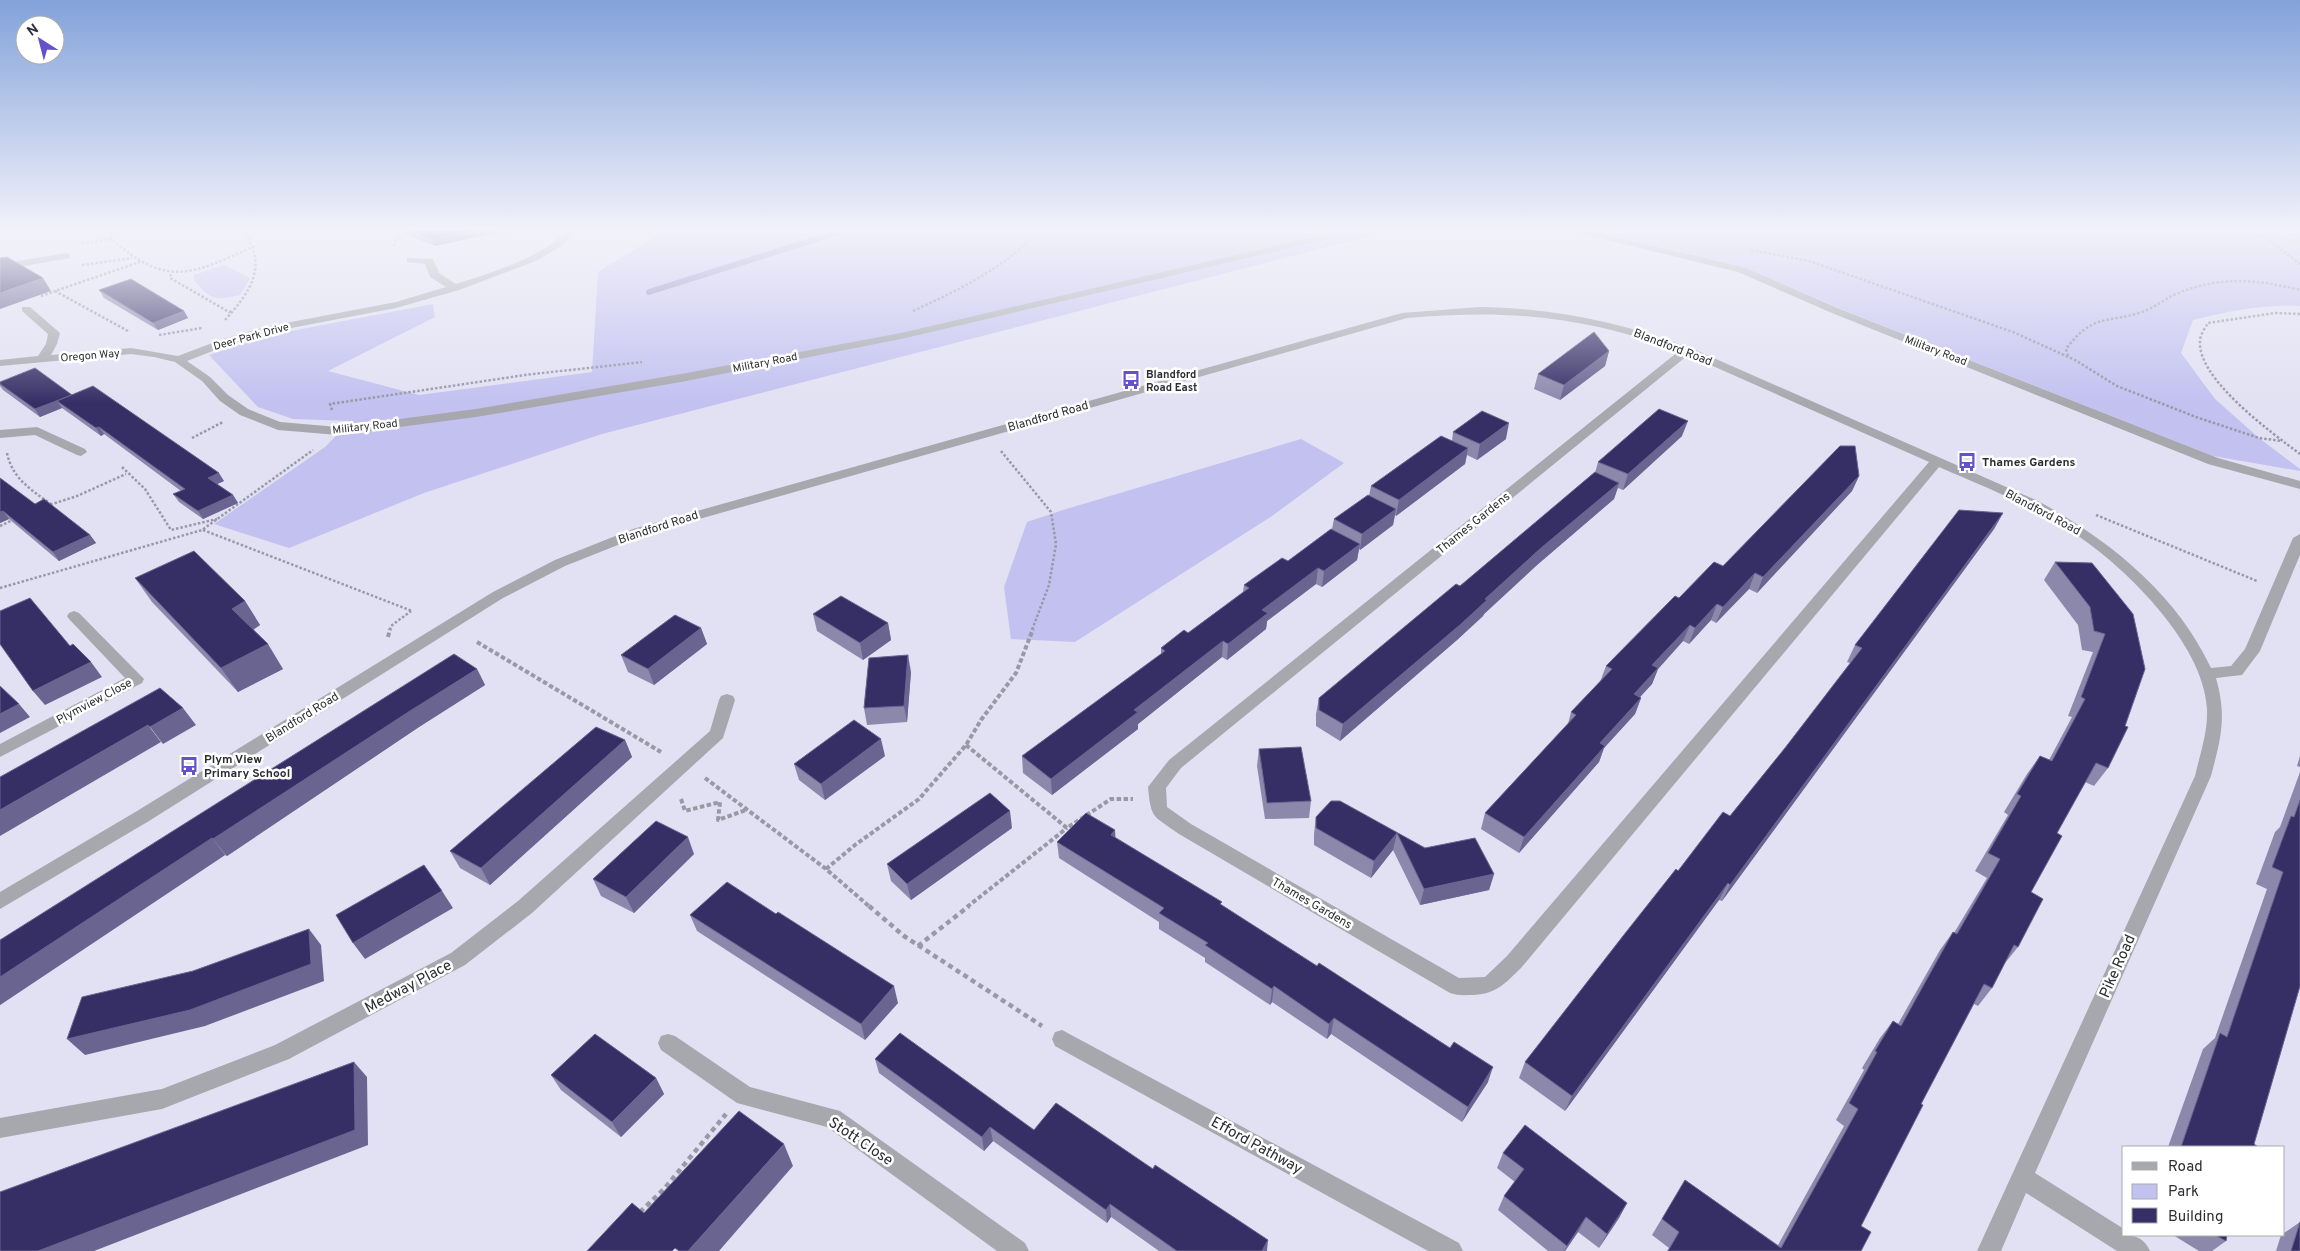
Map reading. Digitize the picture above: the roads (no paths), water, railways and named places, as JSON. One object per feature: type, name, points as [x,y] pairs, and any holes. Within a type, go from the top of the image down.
[{"type":"street","name":"Deer Park Drive","points":[[179,360],[227,340],[270,329],[396,305],[460,286]]},
{"type":"street","name":"Military Road","points":[[179,360],[206,379],[224,398],[244,412],[278,426],[338,431],[505,408],[681,378],[901,336],[1113,286]]},
{"type":"street","name":"Military Road","points":[[1780,286],[1836,311],[2214,461],[2300,485]]},
{"type":"street","points":[[26,309],[54,333],[54,339],[49,350],[41,360]]},
{"type":"street","name":"Blandford Road","points":[[0,901],[143,816],[498,595],[560,563],[638,532],[1406,315],[1479,310],[1523,310],[1562,314],[1645,334],[1687,350],[2034,504],[2085,534],[2136,576]]},
{"type":"street","name":"Thames Gardens","points":[[1687,350],[1176,764],[1157,787],[1159,810],[1185,829],[1458,987],[1490,985],[1520,954],[1937,461]]},
{"type":"street","name":"Oregon Way","points":[[0,363],[131,351],[179,360]]},
{"type":"street","points":[[0,434],[37,431],[81,452]]},
{"type":"street","points":[[2206,674],[2236,671],[2252,650],[2300,538]]},
{"type":"street","name":"Pike Road","points":[[1989,1251],[2203,776],[2213,732],[2214,702],[2206,674],[2181,627],[2136,576]]},
{"type":"street","name":"Plymview Close","points":[[0,751],[136,679],[74,616]]},
{"type":"street","name":"Medway Place","points":[[0,1128],[162,1099],[282,1052],[458,959],[525,907],[718,734],[727,700]]},
{"type":"street","name":"Efford Pathway","points":[[1062,1039],[1451,1251]]},
{"type":"street","name":"Stott Close","points":[[668,1043],[743,1094],[832,1118],[1016,1251]]},
{"type":"street","points":[[2022,1177],[2138,1251]]},
{"type":"waterway","points":[[649,292],[667,286]]},
{"type":"place","name":"Blandford Road East","points":[[1131,380]]},
{"type":"place","name":"Thames Gardens","points":[[1967,462]]},
{"type":"place","name":"Plym View Primary School","points":[[189,766]]}]
